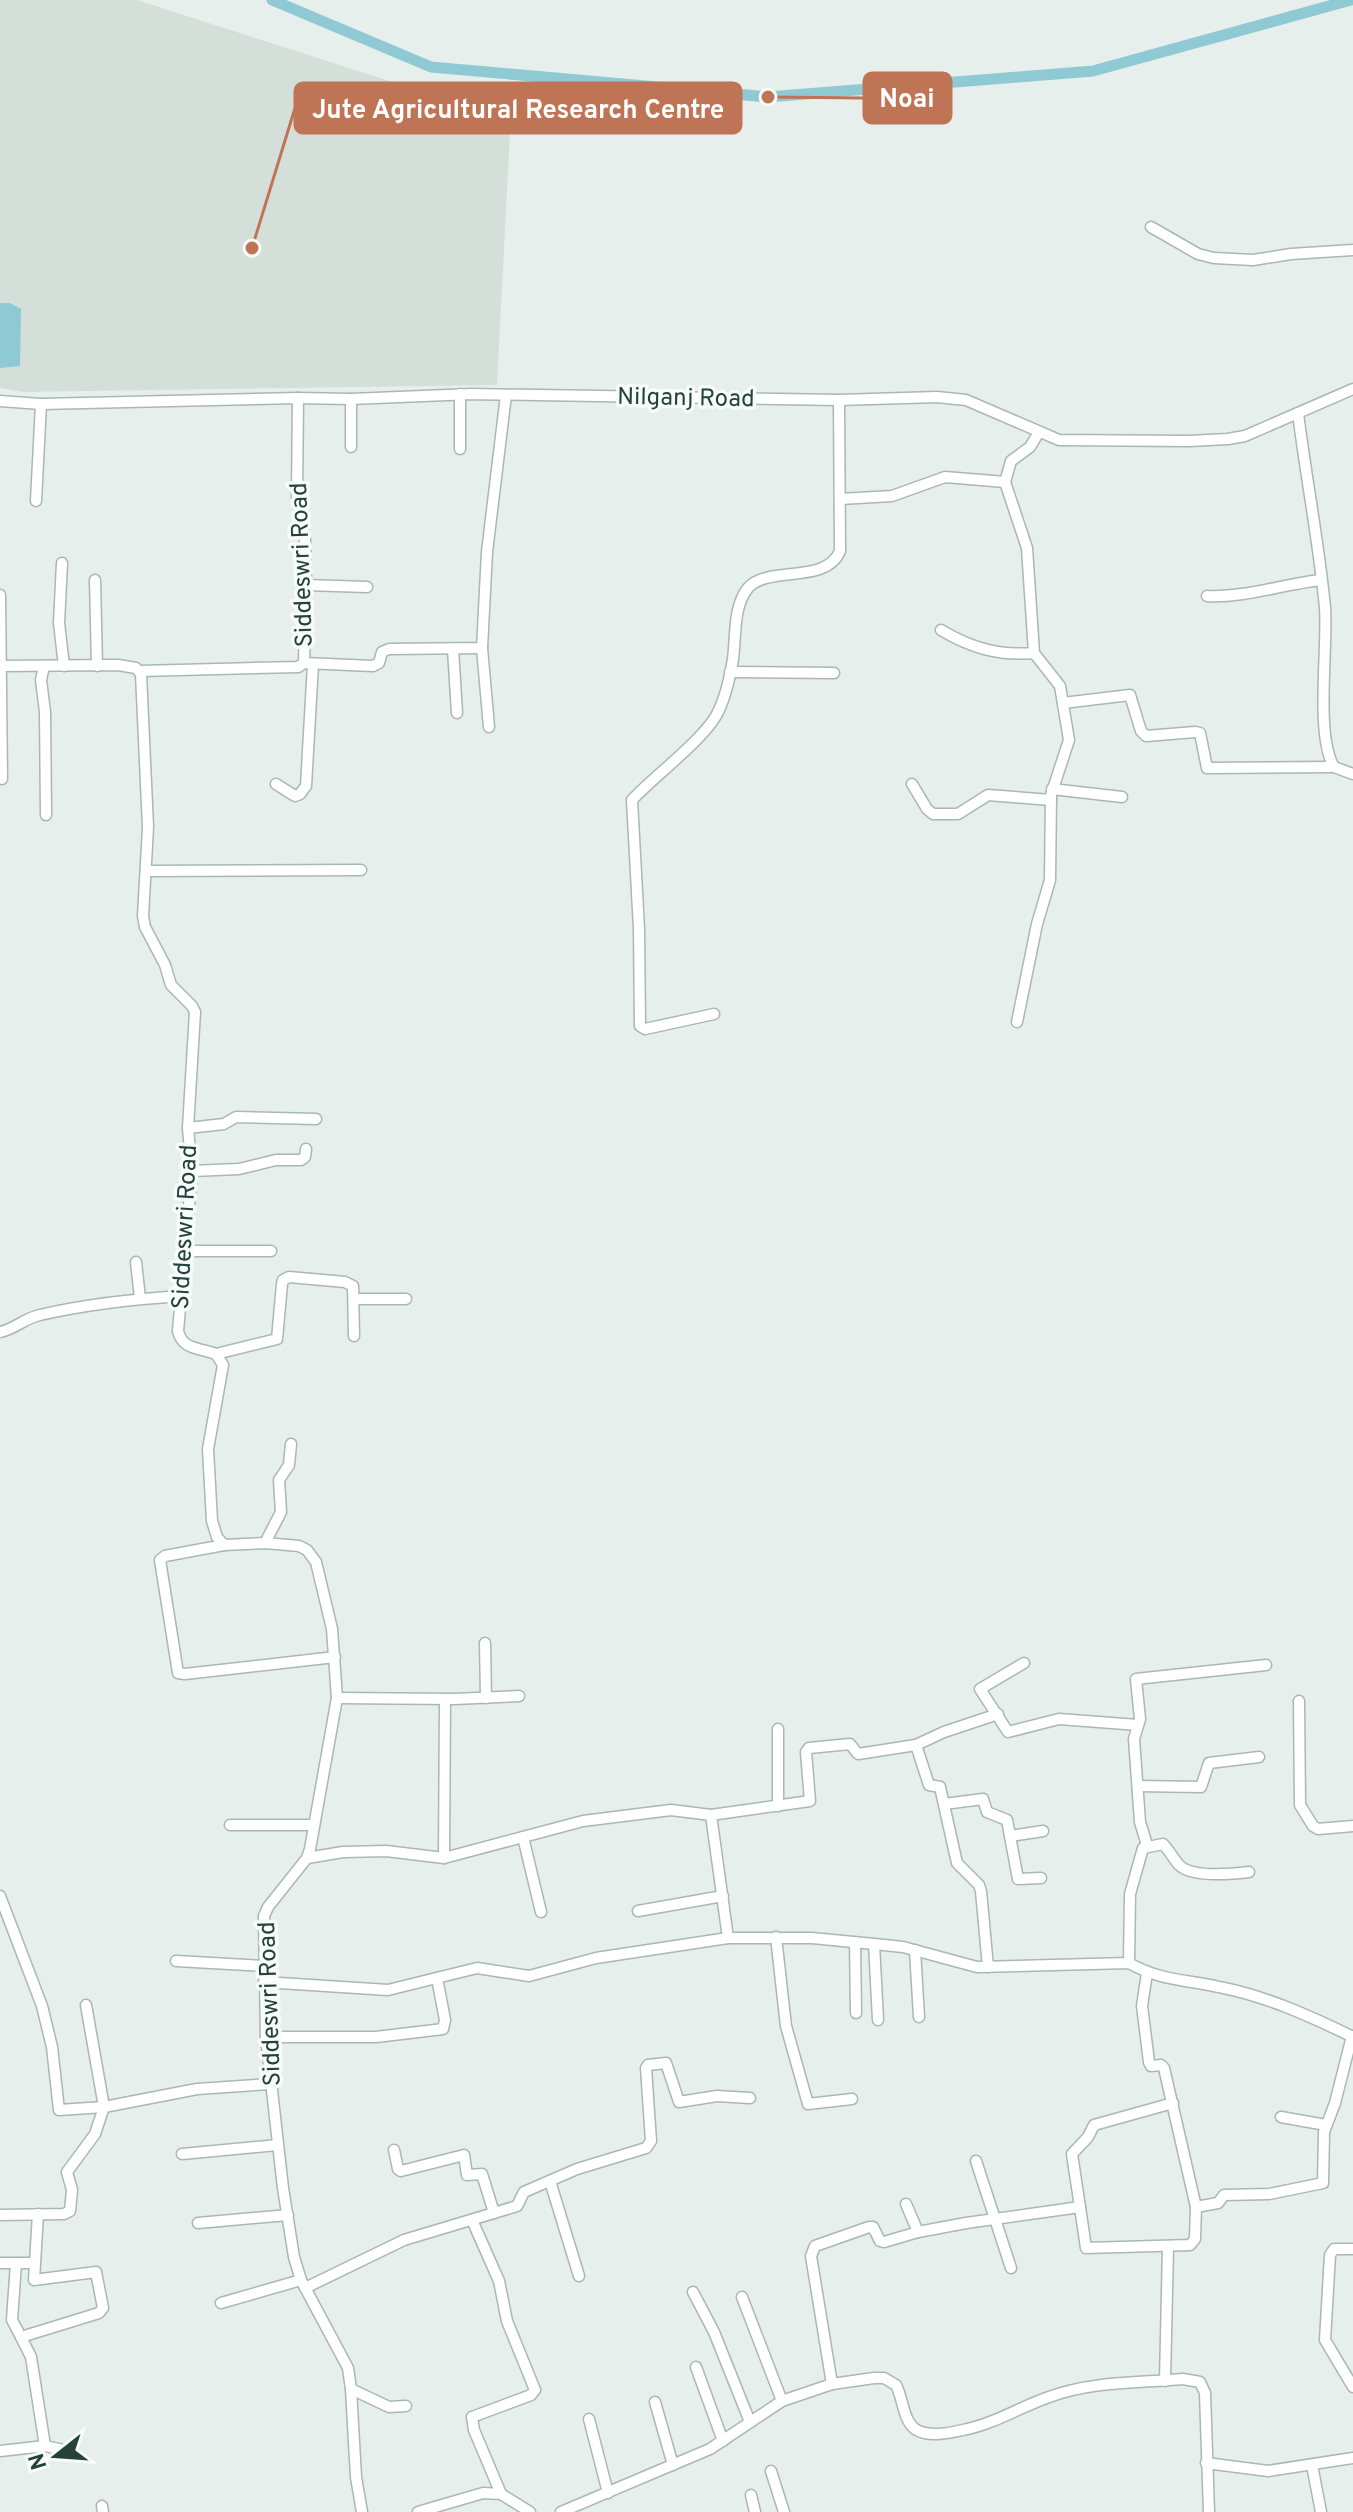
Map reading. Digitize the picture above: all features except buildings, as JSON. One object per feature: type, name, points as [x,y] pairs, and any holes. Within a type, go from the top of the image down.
[{"type":"street","points":[[1151,227],[1198,254],[1214,258],[1253,260],[1353,250]]},
{"type":"street","name":"Nilganj Road","points":[[0,401],[41,404],[460,394],[839,400],[949,397],[966,400],[1039,432],[1068,441],[1228,439],[1262,429],[1353,389]]},
{"type":"street","points":[[460,394],[460,449]]},
{"type":"street","points":[[489,727],[482,648],[487,552],[506,395]]},
{"type":"street","name":"Siddeswri Road","points":[[1,666],[131,666],[140,671],[298,667],[308,663],[305,539],[297,496],[298,398]]},
{"type":"street","points":[[351,399],[351,447]]},
{"type":"street","points":[[714,1014],[645,1029],[640,1026],[639,916],[631,805],[635,796],[715,718],[730,672],[743,596],[750,585],[833,564],[840,551],[839,400]]},
{"type":"street","points":[[36,501],[41,404]]},
{"type":"street","points":[[1298,413],[1325,611],[1326,729],[1329,755],[1334,767]]},
{"type":"street","points":[[1017,1022],[1037,924],[1050,880],[1051,794],[1069,740],[1060,686],[1034,653],[1027,548],[1005,482],[1011,461],[1030,447],[1039,432]]},
{"type":"street","points":[[840,499],[892,496],[945,477],[1005,482]]},
{"type":"street","points":[[62,563],[59,623],[64,666]]},
{"type":"street","points":[[95,580],[97,666]]},
{"type":"street","points":[[1207,596],[1241,595],[1269,587],[1321,580]]},
{"type":"street","points":[[306,585],[367,587]]},
{"type":"street","points":[[0,595],[2,779]]},
{"type":"street","points":[[941,630],[993,652],[1034,653]]},
{"type":"street","points":[[276,784],[295,796],[306,786],[308,663],[373,666],[379,663],[385,650],[482,648]]},
{"type":"street","points":[[453,649],[457,713]]},
{"type":"street","points":[[44,666],[41,680],[45,712],[46,815]]},
{"type":"street","name":"Siddeswri Road","points":[[140,671],[148,827],[145,927],[165,965],[171,985],[195,1012],[188,1128],[192,1171],[180,1337],[189,1347],[216,1354]]},
{"type":"street","points":[[730,672],[834,673]]},
{"type":"street","points":[[1063,703],[1130,695],[1143,734],[1200,733],[1207,768],[1334,767],[1353,774]]},
{"type":"street","points":[[912,784],[933,814],[958,814],[988,795],[1122,797]]},
{"type":"street","points":[[146,871],[361,870]]},
{"type":"street","points":[[188,1128],[224,1124],[236,1117],[316,1119]]},
{"type":"street","points":[[192,1171],[239,1169],[283,1159],[301,1160],[305,1157],[306,1149]]},
{"type":"street","points":[[186,1251],[271,1251]]},
{"type":"street","points":[[136,1262],[140,1298]]},
{"type":"street","points":[[224,1545],[214,1530],[208,1469],[210,1431],[224,1371],[216,1354],[277,1339],[285,1278],[351,1284],[354,1288],[354,1336]]},
{"type":"street","points":[[0,1332],[14,1328],[35,1315],[140,1298],[182,1296]]},
{"type":"street","points":[[354,1299],[406,1299]]},
{"type":"street","points":[[265,1543],[281,1512],[279,1480],[289,1465],[291,1444]]},
{"type":"street","name":"Siddeswri Road","points":[[335,1657],[178,1673],[160,1560],[165,1556],[224,1545],[265,1543],[299,1546],[312,1554],[332,1629],[335,1657],[337,1698],[314,1825],[307,1858],[266,1911],[263,1927],[264,1982],[270,2084],[288,2215],[303,2284],[344,2356],[351,2389],[356,2477],[362,2512]]},
{"type":"street","points":[[485,1643],[486,1698]]},
{"type":"street","points":[[1024,1663],[980,1689],[1006,1731],[1011,1733],[1055,1719],[1138,1725]]},
{"type":"street","points":[[1147,1845],[1140,1822],[1134,1735],[1140,1719],[1136,1679],[1266,1665]]},
{"type":"street","points":[[337,1698],[519,1696]]},
{"type":"street","points":[[444,1858],[445,1699]]},
{"type":"street","points":[[1299,1701],[1302,1809],[1318,1829],[1353,1826]]},
{"type":"street","points":[[307,1858],[343,1852],[386,1851],[444,1858],[583,1821],[671,1810],[711,1815],[810,1801],[806,1752],[809,1748],[850,1744],[858,1754],[916,1745],[998,1714]]},
{"type":"street","points":[[778,1729],[778,1806]]},
{"type":"street","points":[[916,1745],[929,1785],[939,1786],[957,1863],[981,1891],[988,1967]]},
{"type":"street","points":[[1138,1786],[1201,1787],[1209,1763],[1259,1757]]},
{"type":"street","points":[[944,1804],[983,1799],[987,1812],[1005,1818],[1018,1879],[1041,1878]]},
{"type":"street","points":[[711,1815],[728,1938]]},
{"type":"street","points":[[230,1825],[314,1825]]},
{"type":"street","points":[[1010,1836],[1043,1831]]},
{"type":"street","points":[[523,1837],[541,1912]]},
{"type":"street","points":[[1129,1963],[1130,1894],[1140,1851],[1147,1845],[1163,1844],[1179,1866],[1186,1869],[1220,1875],[1249,1872]]},
{"type":"street","points":[[0,1896],[42,2006],[52,2047],[57,2106],[62,2111],[104,2107],[187,2091],[270,2084]]},
{"type":"street","points":[[638,1911],[723,1896]]},
{"type":"street","points":[[776,1937],[786,2026],[808,2104],[852,2099]]},
{"type":"street","points":[[264,1982],[388,1990],[481,1968],[529,1976],[596,1958],[728,1938],[776,1937],[874,1944],[988,1967],[1129,1963],[1147,1973],[1219,1987],[1296,2009],[1353,2036],[1323,2139],[1324,2181],[1269,2194],[1224,2195],[1218,2203],[1196,2207]]},
{"type":"street","points":[[855,1942],[856,2013]]},
{"type":"street","points":[[874,1944],[878,2020]]},
{"type":"street","points":[[915,1950],[919,2017]]},
{"type":"street","points":[[176,1961],[264,1966]]},
{"type":"street","points":[[1147,1973],[1142,2006],[1149,2062],[1151,2066],[1161,2065],[1164,2068],[1173,2103],[1196,2207],[1193,2242],[1168,2247],[1086,2248],[1072,2154],[1088,2137],[1094,2125],[1173,2103]]},
{"type":"street","points":[[266,2037],[376,2037],[443,2029],[445,2020],[437,1978]]},
{"type":"street","points":[[0,2215],[69,2212],[72,2190],[67,2172],[95,2134],[104,2107],[86,2005]]},
{"type":"street","points":[[221,2303],[303,2284],[404,2240],[517,2206],[524,2192],[577,2169],[641,2151],[649,2145],[648,2065],[664,2062],[667,2065],[679,2102],[727,2096],[750,2098]]},
{"type":"street","points":[[1281,2117],[1326,2125]]},
{"type":"street","points":[[182,2154],[277,2145]]},
{"type":"street","points":[[394,2150],[401,2171],[464,2155],[467,2175],[482,2174],[494,2213]]},
{"type":"street","points":[[976,2161],[1011,2268]]},
{"type":"street","points":[[550,2181],[579,2276]]},
{"type":"street","points":[[906,2204],[918,2232]]},
{"type":"street","points":[[832,2384],[812,2249],[869,2227],[873,2227],[882,2242],[918,2232],[1080,2207]]},
{"type":"street","points":[[21,2337],[99,2313],[103,2308],[96,2272],[33,2279],[38,2214]]},
{"type":"street","points":[[198,2223],[288,2215]]},
{"type":"street","points":[[472,2220],[499,2281],[507,2321],[535,2390],[531,2395],[472,2417],[474,2430],[501,2494]]},
{"type":"street","points":[[1165,2381],[1168,2247]]},
{"type":"street","points":[[1353,2249],[1334,2249],[1330,2255],[1325,2340],[1353,2387]]},
{"type":"street","points":[[0,2263],[34,2263]]},
{"type":"street","points":[[16,2263],[12,2320],[30,2354],[45,2446]]},
{"type":"street","points":[[693,2292],[714,2332],[750,2422]]},
{"type":"street","points":[[742,2297],[782,2401]]},
{"type":"street","points":[[696,2367],[723,2441]]},
{"type":"street","points":[[563,2512],[723,2441],[782,2401],[832,2384],[874,2378],[892,2380],[914,2428],[923,2433],[942,2434],[973,2428],[1076,2389],[1192,2380],[1204,2387],[1209,2512]]},
{"type":"street","points":[[351,2389],[389,2407],[406,2406]]},
{"type":"street","points":[[655,2402],[673,2465]]},
{"type":"street","points":[[589,2419],[608,2493]]},
{"type":"street","points":[[0,2451],[45,2446],[73,2452]]},
{"type":"street","points":[[1206,2463],[1268,2471],[1353,2458]]},
{"type":"street","points":[[1312,2465],[1321,2512]]},
{"type":"street","points":[[771,2471],[784,2512]]},
{"type":"street","points":[[418,2512],[474,2494],[501,2494],[530,2512]]},
{"type":"street","points":[[751,2495],[755,2512]]},
{"type":"shaded area","points":[[0,0],[137,0],[411,88],[511,112],[497,385],[24,392],[0,388]]},
{"type":"water","points":[[0,303],[10,303],[21,309],[20,366],[0,368]]},
{"type":"waterway","points":[[272,0],[431,67],[768,97],[1093,71],[1351,0]]},
{"type":"place","name":"Noai","points":[[768,97]]},
{"type":"place","name":"Jute Agricultural Research Centre","points":[[252,248]]}]
